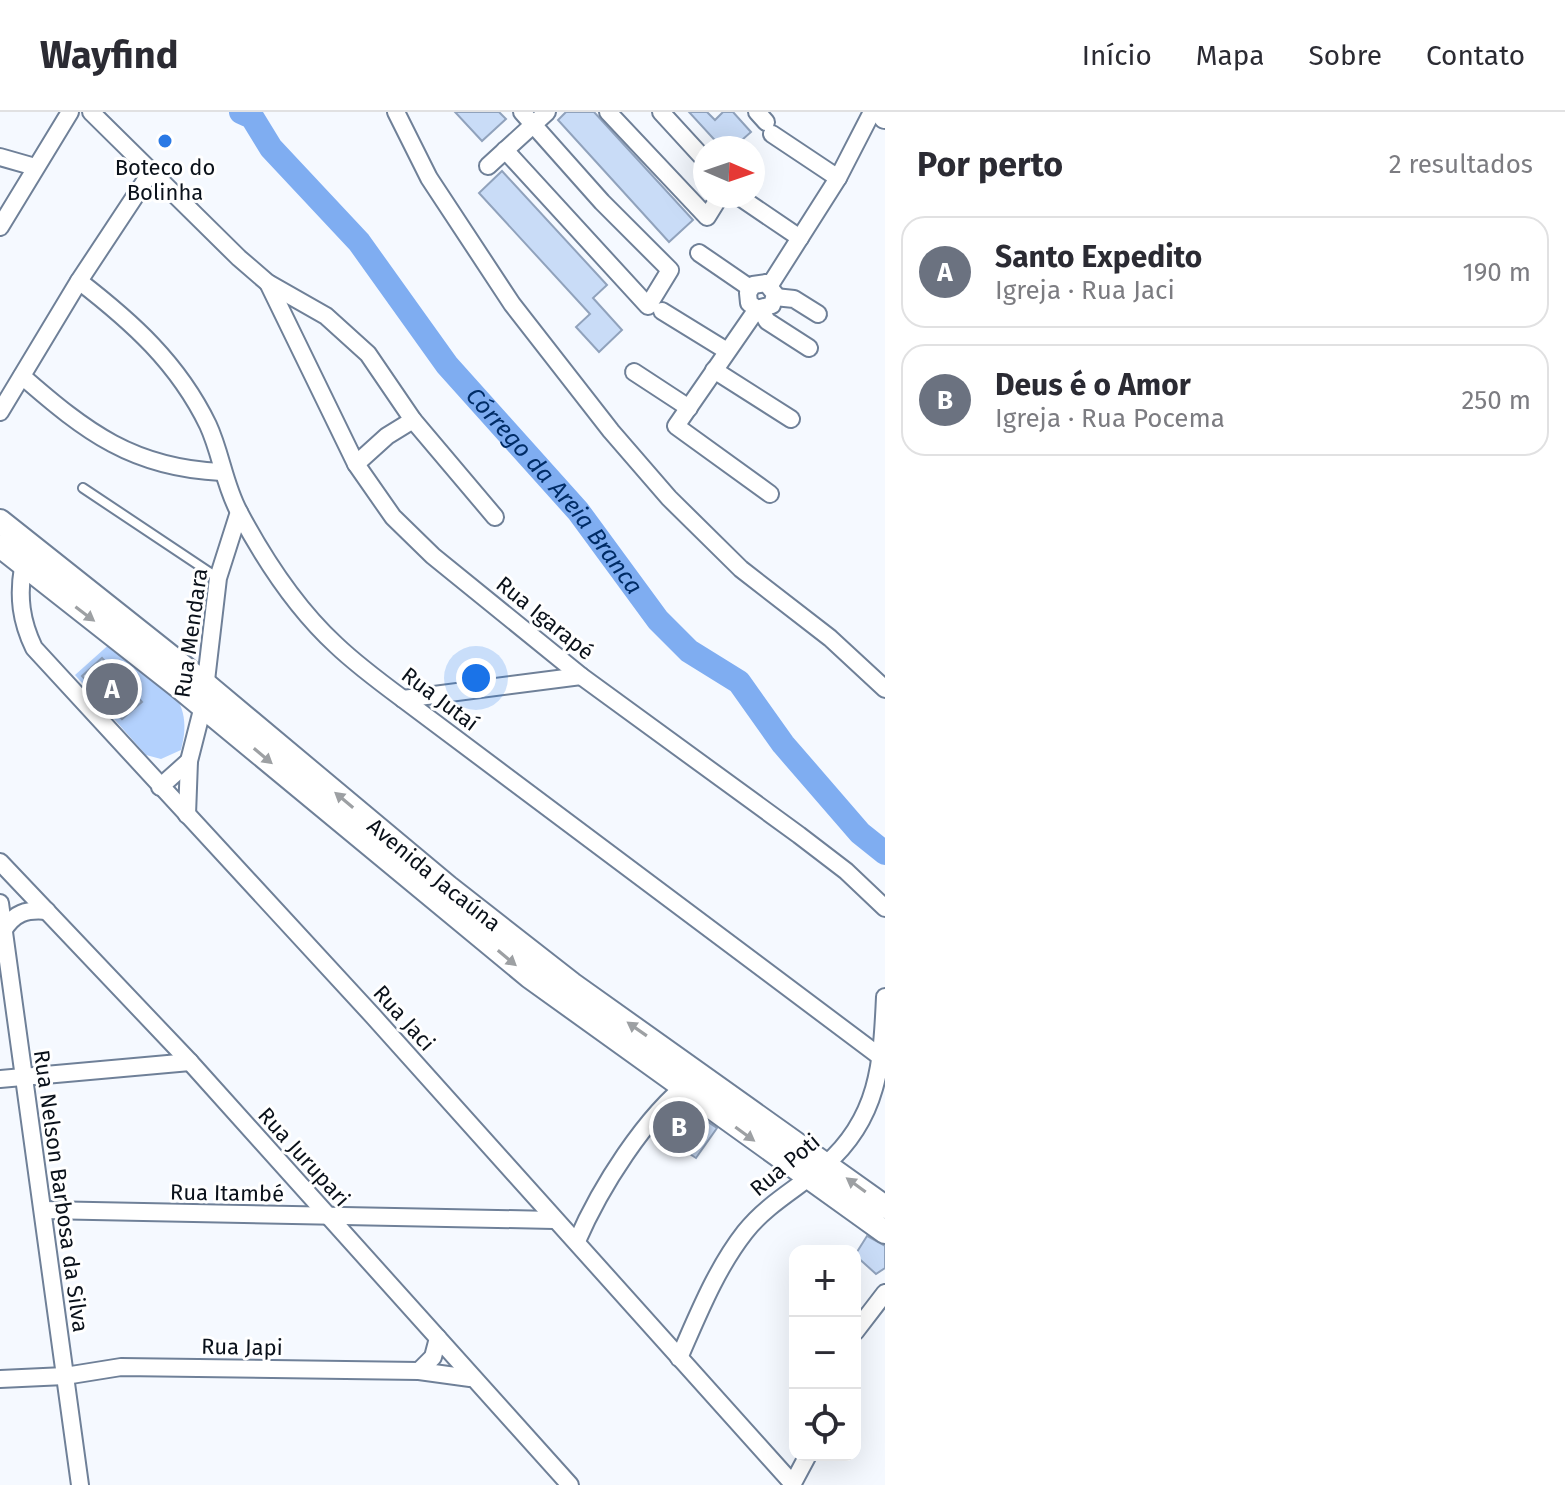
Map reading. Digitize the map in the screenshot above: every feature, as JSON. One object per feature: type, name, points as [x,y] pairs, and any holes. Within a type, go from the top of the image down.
[{"type":"street","points":[[0,227],[70,112]]},
{"type":"street","name":"Rua Igarapé","points":[[91,112],[268,283],[326,316],[349,335],[384,373],[413,420],[495,517]]},
{"type":"street","points":[[396,112],[429,178],[512,304],[611,431],[669,498],[741,569],[798,611],[885,689]]},
{"type":"street","points":[[488,166],[505,150],[527,119],[547,112]]},
{"type":"street","points":[[608,112],[693,202]]},
{"type":"street","points":[[661,112],[693,147]]},
{"type":"street","points":[[770,494],[676,426],[759,310],[769,307],[772,291],[800,238],[838,178],[872,112]]},
{"type":"street","points":[[505,150],[648,306],[670,270],[527,119]]},
{"type":"street","points":[[765,123],[838,178]]},
{"type":"street","points":[[0,157],[35,167]]},
{"type":"street","points":[[0,411],[79,281],[151,172]]},
{"type":"street","points":[[699,208],[707,217],[713,208]]},
{"type":"street","points":[[756,208],[800,238]]},
{"type":"street","points":[[699,253],[750,288]]},
{"type":"street","name":"Rua Jutaí","points":[[79,281],[152,342],[174,369],[210,429],[221,472],[239,512],[307,613],[335,645],[882,1058]]},
{"type":"street","name":"Rua Igarapé","points":[[268,283],[356,464],[393,517],[433,556],[581,676],[799,835],[846,871],[885,908]]},
{"type":"street","points":[[809,348],[767,321],[747,298],[750,288],[757,283],[794,299],[818,314]]},
{"type":"street","points":[[662,311],[727,351]]},
{"type":"street","points":[[714,370],[791,419]]},
{"type":"street","points":[[634,372],[689,408]]},
{"type":"street","points":[[22,376],[66,415],[118,449],[190,470],[221,472]]},
{"type":"street","points":[[356,464],[387,436],[413,420]]},
{"type":"street","name":"Rua Mendara","points":[[187,815],[189,761],[203,706],[218,578],[239,512]]},
{"type":"street","name":"Avenida Jacaúna","points":[[0,521],[204,683],[448,887],[572,984],[885,1207]]},
{"type":"street","name":"Avenida Jacaúna","points":[[0,546],[203,706],[530,977],[885,1232]]},
{"type":"street","name":"Rua Jaci","points":[[23,567],[20,602],[24,627],[34,648],[373,1016],[792,1484]]},
{"type":"street","points":[[403,699],[581,676]]},
{"type":"street","points":[[160,787],[189,761]]},
{"type":"street","name":"Rua Jurupari","points":[[0,862],[190,1062],[438,1338],[470,1378],[569,1484]]},
{"type":"street","name":"Rua Nelson Barbosa da Silva","points":[[0,903],[4,979],[23,1077],[43,1210],[80,1485]]},
{"type":"street","points":[[3,931],[10,919],[21,913],[47,911]]},
{"type":"street","name":"Rua Poti","points":[[679,1358],[713,1285],[743,1234],[760,1215],[826,1164],[870,1104],[882,1058],[885,997]]},
{"type":"street","points":[[0,1079],[190,1062]]},
{"type":"street","points":[[577,1241],[604,1188],[665,1106],[700,1074]]},
{"type":"street","name":"Rua Itambé","points":[[43,1210],[554,1220]]},
{"type":"street","points":[[861,1324],[885,1293]]},
{"type":"street","points":[[419,1371],[433,1357],[438,1338]]},
{"type":"street","name":"Rua Japi","points":[[0,1379],[65,1376],[121,1367],[419,1371],[470,1378]]},
{"type":"street","points":[[792,1484],[805,1461]]},
{"type":"lane","points":[[83,488],[218,578]]},
{"type":"shaded area","points":[[113,641],[156,674],[177,698],[185,730],[181,750],[161,759],[146,755],[75,675]]},
{"type":"building","points":[[455,112],[499,112],[506,119],[482,141]]},
{"type":"building","points":[[566,112],[594,112],[693,220],[669,242],[558,120]]},
{"type":"building","points":[[689,112],[707,112],[715,120],[723,112],[733,112],[751,132],[746,136],[711,136]]},
{"type":"building","points":[[502,171],[607,285],[593,298],[622,330],[599,352],[576,327],[590,314],[479,193]]},
{"type":"building","points":[[102,658],[142,702],[122,719],[82,676]]},
{"type":"building","points":[[682,1110],[699,1116],[717,1128],[696,1158],[660,1135]]},
{"type":"building","points":[[867,1236],[885,1246],[885,1268],[876,1274],[861,1260],[861,1246]]},
{"type":"waterway","name":"Córrego da Areia Branca","points":[[241,112],[252,117],[271,148],[359,242],[447,365],[578,511],[658,620],[689,651],[739,682],[783,744],[860,833],[885,853]]},
{"type":"place","name":"Boteco do Bolinha","points":[[165,141]]},
{"type":"place","name":"Santo Expedito","points":[[112,689]]},
{"type":"place","name":"Deus é o Amor","points":[[679,1127]]}]
